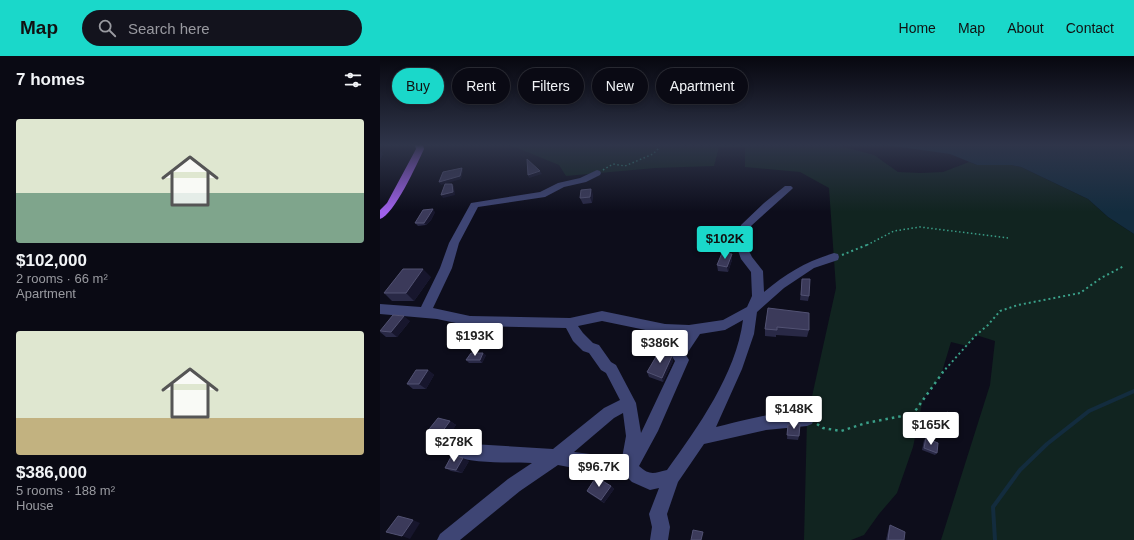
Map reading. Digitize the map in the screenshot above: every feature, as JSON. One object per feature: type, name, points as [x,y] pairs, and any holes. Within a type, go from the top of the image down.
[{"type":"main road","points":[[380,216],[391,204],[410,168]]},
{"type":"street","points":[[425,312],[446,268],[454,243],[474,206],[542,196],[561,185],[583,180],[597,173]]},
{"type":"street","points":[[659,540],[661,527],[658,514],[672,477],[710,422],[736,369],[748,334],[751,310],[758,296],[757,271],[747,258],[741,245],[746,225],[788,188]]},
{"type":"street","points":[[380,309],[425,312],[458,317],[470,321],[570,323],[602,316],[665,328],[689,330],[725,325],[751,310],[780,285],[810,265],[834,257]]},
{"type":"street","points":[[570,323],[578,337],[588,347],[594,349],[606,366],[611,369],[630,403],[634,436],[628,467]]},
{"type":"street","points":[[628,467],[645,443],[682,360],[678,355],[696,329]]},
{"type":"street","points":[[446,540],[514,485],[556,457],[609,414],[630,403]]},
{"type":"street","points":[[700,437],[761,423],[790,419],[807,419]]},
{"type":"street","points":[[456,449],[472,452],[556,457],[590,463],[628,467],[638,476],[650,482],[672,477]]},
{"type":"path","points":[[597,173],[607,168]]},
{"type":"path","points":[[834,257],[851,253],[866,244],[895,232],[913,227],[1008,238]]},
{"type":"path","points":[[807,419],[823,428],[841,431],[866,423],[913,414],[941,374],[976,334],[988,325],[1000,311],[1018,305],[1080,293],[1101,278],[1124,266]]},
{"type":"green space","points":[[561,168],[667,168],[655,168],[566,176]]},
{"type":"green space","points":[[751,168],[892,168],[898,172],[921,173],[943,172],[954,168],[1022,168],[1088,199],[1108,217],[1134,234],[1134,540],[941,540],[990,385],[995,341],[976,335],[967,346],[951,342],[941,375],[923,399],[913,447],[897,493],[864,535],[851,540],[804,540],[807,419],[836,288],[829,188],[800,172]]},
{"type":"water","points":[[1022,168],[1134,168],[1134,234],[1108,217],[1088,199]]},
{"type":"building","points":[[462,168],[460,176],[439,182],[443,172]]},
{"type":"building","points":[[528,168],[536,168],[540,171],[528,175]]},
{"type":"building","points":[[445,184],[452,184],[453,192],[441,195]]},
{"type":"building","points":[[591,189],[590,197],[580,198],[581,190]]},
{"type":"building","points":[[433,209],[424,223],[415,223],[423,210]]},
{"type":"building","points":[[722,253],[732,254],[727,267],[717,265]]},
{"type":"building","points":[[403,269],[423,269],[406,293],[384,293]]},
{"type":"building","points":[[802,279],[810,279],[809,296],[801,295]]},
{"type":"building","points":[[768,308],[809,313],[809,330],[777,327],[777,330],[765,329]]},
{"type":"building","points":[[393,315],[404,316],[391,332],[380,331]]},
{"type":"building","points":[[660,350],[670,353],[672,356],[662,378],[647,372]]},
{"type":"building","points":[[471,353],[483,353],[480,360],[466,360]]},
{"type":"building","points":[[416,370],[428,370],[419,384],[407,384]]},
{"type":"building","points":[[947,412],[958,417],[955,429],[944,424]]},
{"type":"building","points":[[438,418],[450,421],[439,436],[426,433]]},
{"type":"building","points":[[800,424],[799,436],[787,435],[788,425]]},
{"type":"building","points":[[926,438],[938,443],[937,453],[924,448]]},
{"type":"building","points":[[452,455],[463,458],[456,470],[445,468]]},
{"type":"building","points":[[596,477],[611,486],[601,500],[587,491]]},
{"type":"building","points":[[398,516],[413,520],[402,536],[386,532]]},
{"type":"building","points":[[890,525],[905,532],[904,540],[888,540]]},
{"type":"building","points":[[693,530],[703,532],[701,540],[691,540]]},
{"type":"waterway","points":[[995,540],[993,507],[1020,470],[1047,444],[1089,411],[1134,391]]}]
